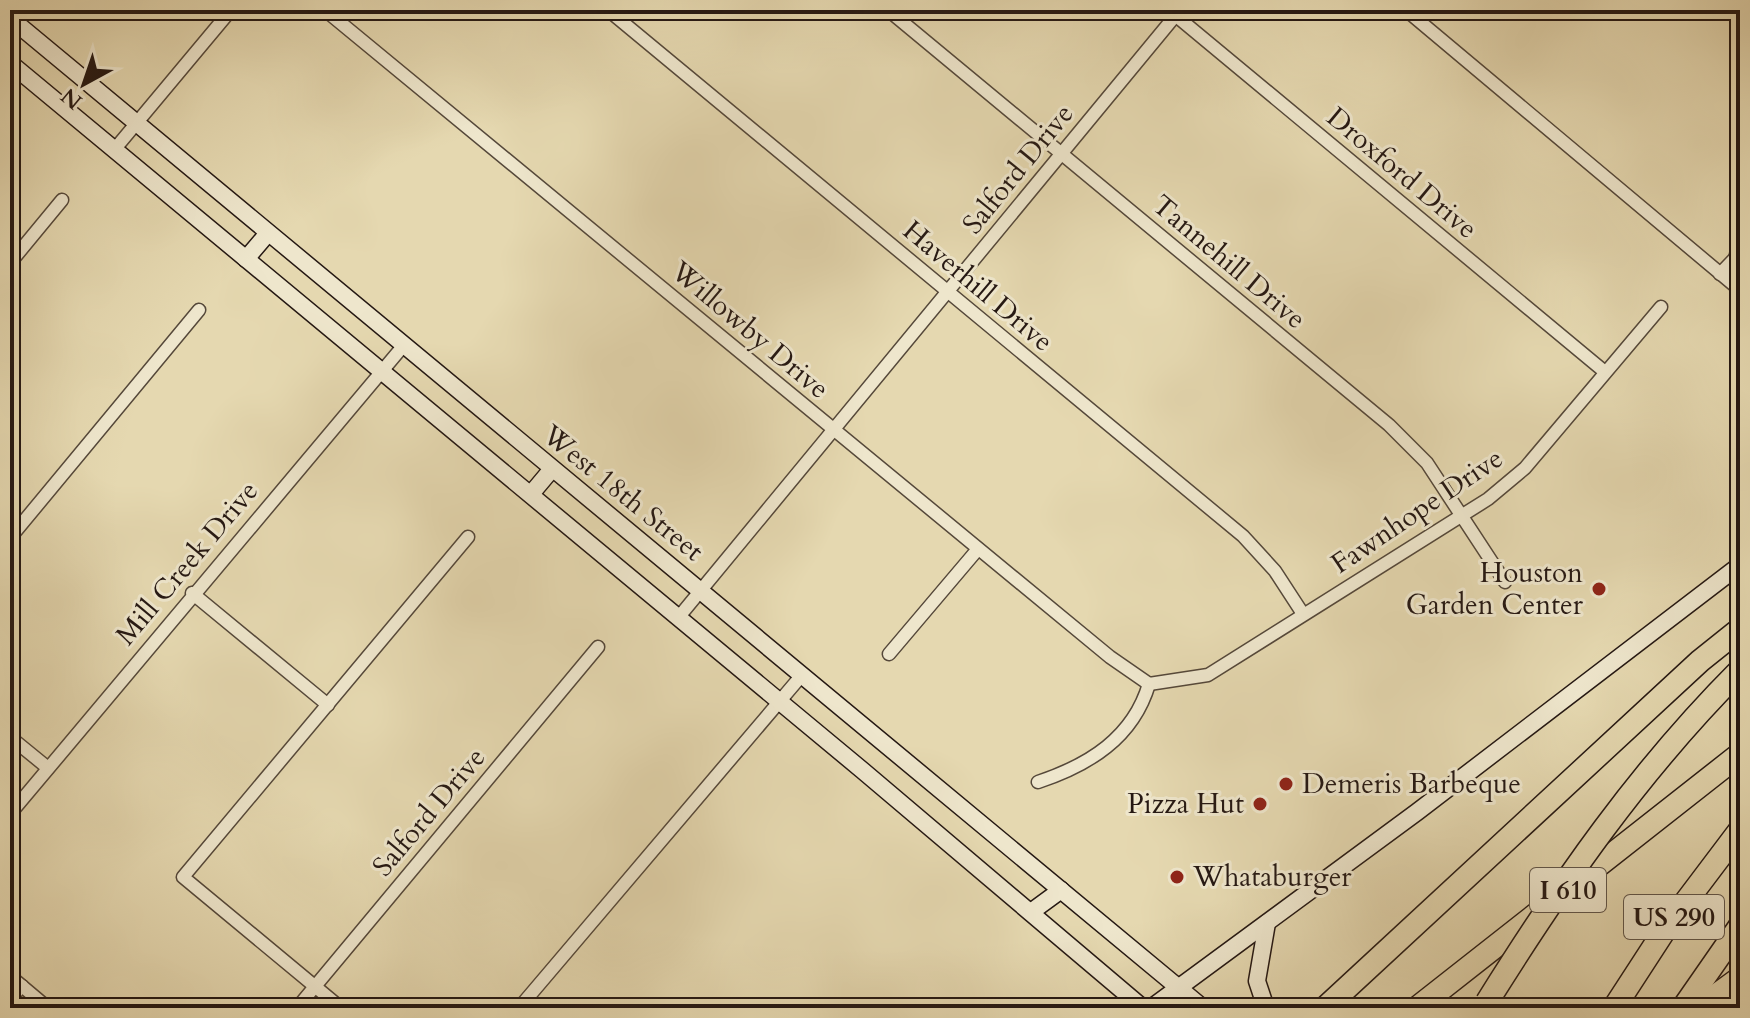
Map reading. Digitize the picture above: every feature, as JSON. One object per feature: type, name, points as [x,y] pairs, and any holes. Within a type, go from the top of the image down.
[{"type":"highway","points":[[1325,1008],[1700,661],[1740,629]]},
{"type":"highway","points":[[1484,1008],[1568,876],[1625,797],[1667,746],[1740,670]]},
{"type":"highway","name":"I 610","points":[[1417,1008],[1740,754]]},
{"type":"highway","name":"US 290","points":[[1614,1008],[1666,928],[1740,830]]},
{"type":"highway","name":"US 290","points":[[1683,1008],[1740,926]]},
{"type":"highway","points":[[1699,1008],[1740,978]]},
{"type":"main road","name":"West 18th Street","points":[[10,18],[1203,1008]]},
{"type":"main road","points":[[10,63],[531,494],[1143,1008]]},
{"type":"main road","points":[[246,259],[268,233]]},
{"type":"main road","points":[[531,494],[552,469]]},
{"type":"main road","points":[[1151,1008],[1176,986],[1267,923],[1740,565]]},
{"type":"main road","points":[[1031,912],[1061,890]]},
{"type":"main road","points":[[1266,1008],[1257,981],[1267,923]]},
{"type":"street","points":[[114,150],[231,10]]},
{"type":"street","name":"Willowby Drive","points":[[325,10],[1110,657],[1149,684]]},
{"type":"street","name":"Haverhill Drive","points":[[608,10],[1243,536],[1275,571],[1303,614]]},
{"type":"street","name":"Tannehill Drive","points":[[888,10],[1389,425],[1427,463],[1505,582]]},
{"type":"street","points":[[1406,10],[1740,290]]},
{"type":"street","name":"Salford Drive","points":[[678,618],[1175,12]]},
{"type":"street","name":"Droxford Drive","points":[[1175,12],[1605,372]]},
{"type":"street","points":[[10,263],[62,200]]},
{"type":"street","points":[[1720,274],[1738,254],[1740,236]]},
{"type":"street","name":"Fawnhope Drive","points":[[1149,684],[1208,675],[1488,499],[1525,468],[1661,307]]},
{"type":"street","points":[[10,538],[199,310]]},
{"type":"street","name":"Mill Creek Drive","points":[[10,814],[192,593],[404,345]]},
{"type":"street","points":[[341,1008],[183,877],[468,537]]},
{"type":"street","points":[[889,654],[978,549]]},
{"type":"street","points":[[192,593],[328,705]]},
{"type":"street","name":"Salford Drive","points":[[297,1008],[598,647]]},
{"type":"street","points":[[519,1008],[802,675]]},
{"type":"street","points":[[1038,782],[1100,755],[1132,721],[1144,702],[1149,684]]},
{"type":"street","points":[[10,737],[48,768]]},
{"type":"street","points":[[10,976],[48,1008]]},
{"type":"street","points":[[10,999],[22,986]]},
{"type":"place","name":"Houston Garden Center","points":[[1599,589]]},
{"type":"place","name":"Demeris Barbeque","points":[[1286,784]]},
{"type":"place","name":"Pizza Hut","points":[[1260,804]]},
{"type":"place","name":"Whataburger","points":[[1177,877]]}]
